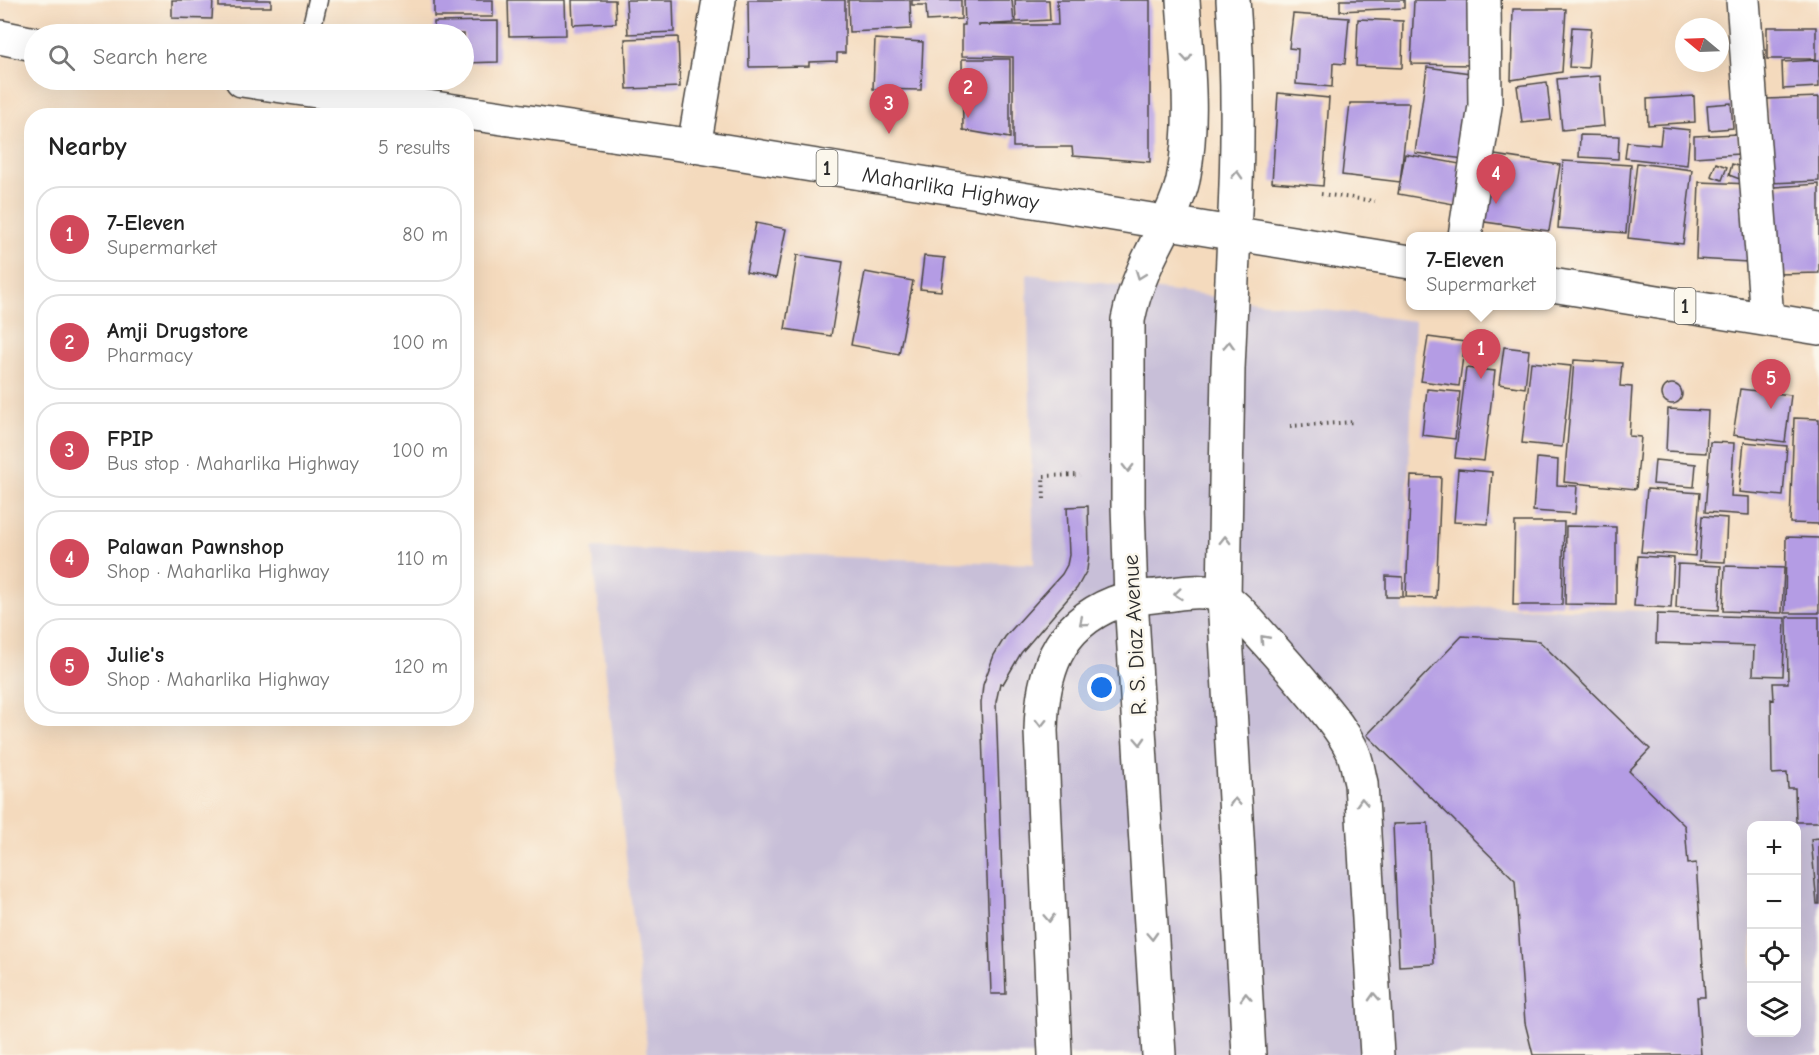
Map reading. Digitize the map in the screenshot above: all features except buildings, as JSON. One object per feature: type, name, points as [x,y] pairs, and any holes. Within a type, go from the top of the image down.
[{"type":"main road","points":[[694,146],[719,0]]},
{"type":"main road","name":"R. S. Diaz Avenue","points":[[1159,1055],[1131,599],[1128,505],[1128,320],[1133,295],[1144,265],[1167,223],[1182,182],[1189,142],[1190,105],[1184,0]]},
{"type":"main road","points":[[1233,0],[1238,120],[1228,369],[1224,598],[1249,1055]]},
{"type":"main road","points":[[1466,232],[1485,106],[1484,0]]},
{"type":"main road","points":[[1743,0],[1767,319]]},
{"type":"main road","points":[[0,37],[24,42]]},
{"type":"main road","name":"Maharlika Highway","points":[[336,90],[451,108]]},
{"type":"main road","name":"Maharlika Highway","points":[[474,112],[1406,261]]},
{"type":"main road","name":"1","points":[[1556,286],[1819,328]]},
{"type":"main road","points":[[1055,1055],[1041,743],[1041,706],[1050,665],[1057,650],[1066,639],[1097,611],[1116,602],[1131,599],[1199,592],[1224,598],[1241,614],[1301,681],[1339,728],[1353,750],[1361,783],[1377,1055]]},
{"type":"lane","points":[[312,24],[318,0]]},
{"type":"path","points":[[1320,194],[1375,201]]},
{"type":"path","points":[[1290,426],[1355,422]]},
{"type":"path","points":[[1044,500],[1043,477],[1080,475]]},
{"type":"shaded area","points":[[1027,274],[1415,321],[1403,612],[1483,607],[1819,615],[1819,1055],[648,1055],[592,548],[1034,564]]},
{"type":"place","name":"Amji Drugstore","points":[[968,118]]},
{"type":"place","name":"FPIP","points":[[889,134]]},
{"type":"place","name":"Palawan Pawnshop","points":[[1496,204]]},
{"type":"place","name":"7-Eleven","points":[[1481,379]]},
{"type":"place","name":"Julie's","points":[[1771,409]]}]
